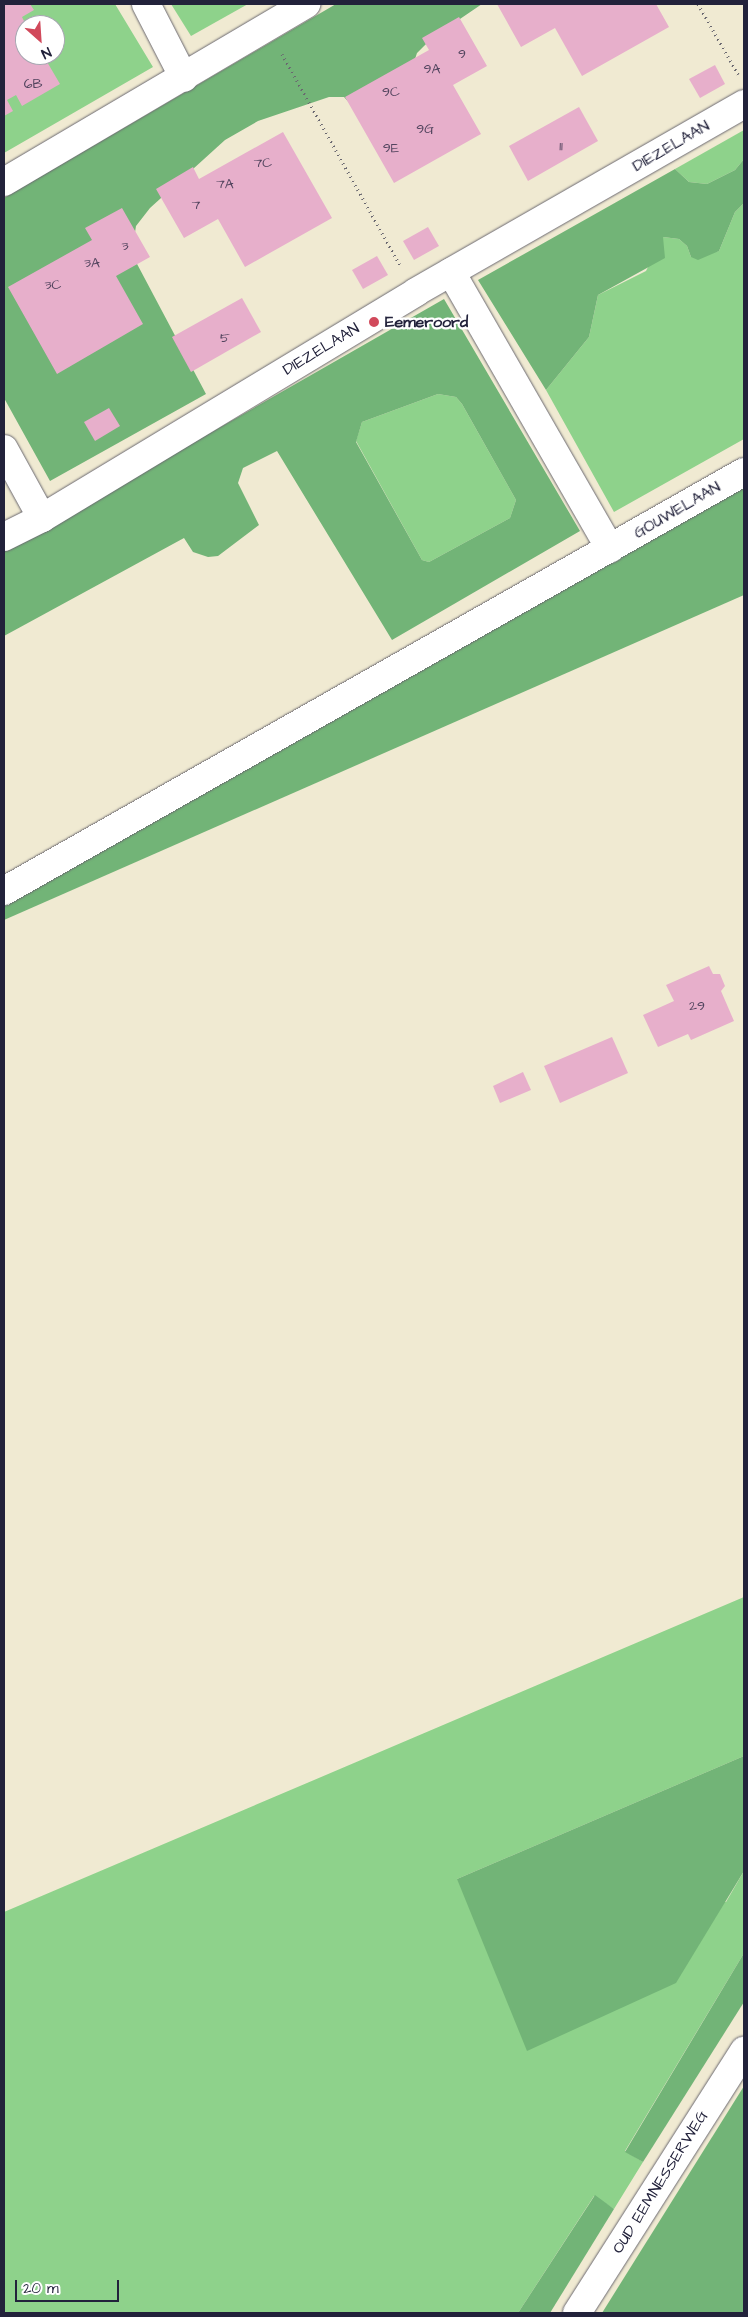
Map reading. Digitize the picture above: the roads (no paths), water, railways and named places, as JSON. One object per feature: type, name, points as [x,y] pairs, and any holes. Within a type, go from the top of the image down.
[{"type":"street","points":[[146,4],[184,78]]},
{"type":"street","points":[[4,182],[184,78],[306,4]]},
{"type":"street","name":"DIEZELAAN","points":[[4,537],[42,518],[416,292],[744,104]]},
{"type":"street","points":[[451,272],[610,548]]},
{"type":"street","points":[[4,449],[42,518]]},
{"type":"street","name":"GOUWELAAN","points":[[4,892],[744,472]]},
{"type":"street","name":"OUD EEMNESSERWEG","points":[[577,2313],[744,2051]]},
{"type":"place","name":"Eemeroord","points":[[374,322]]}]
